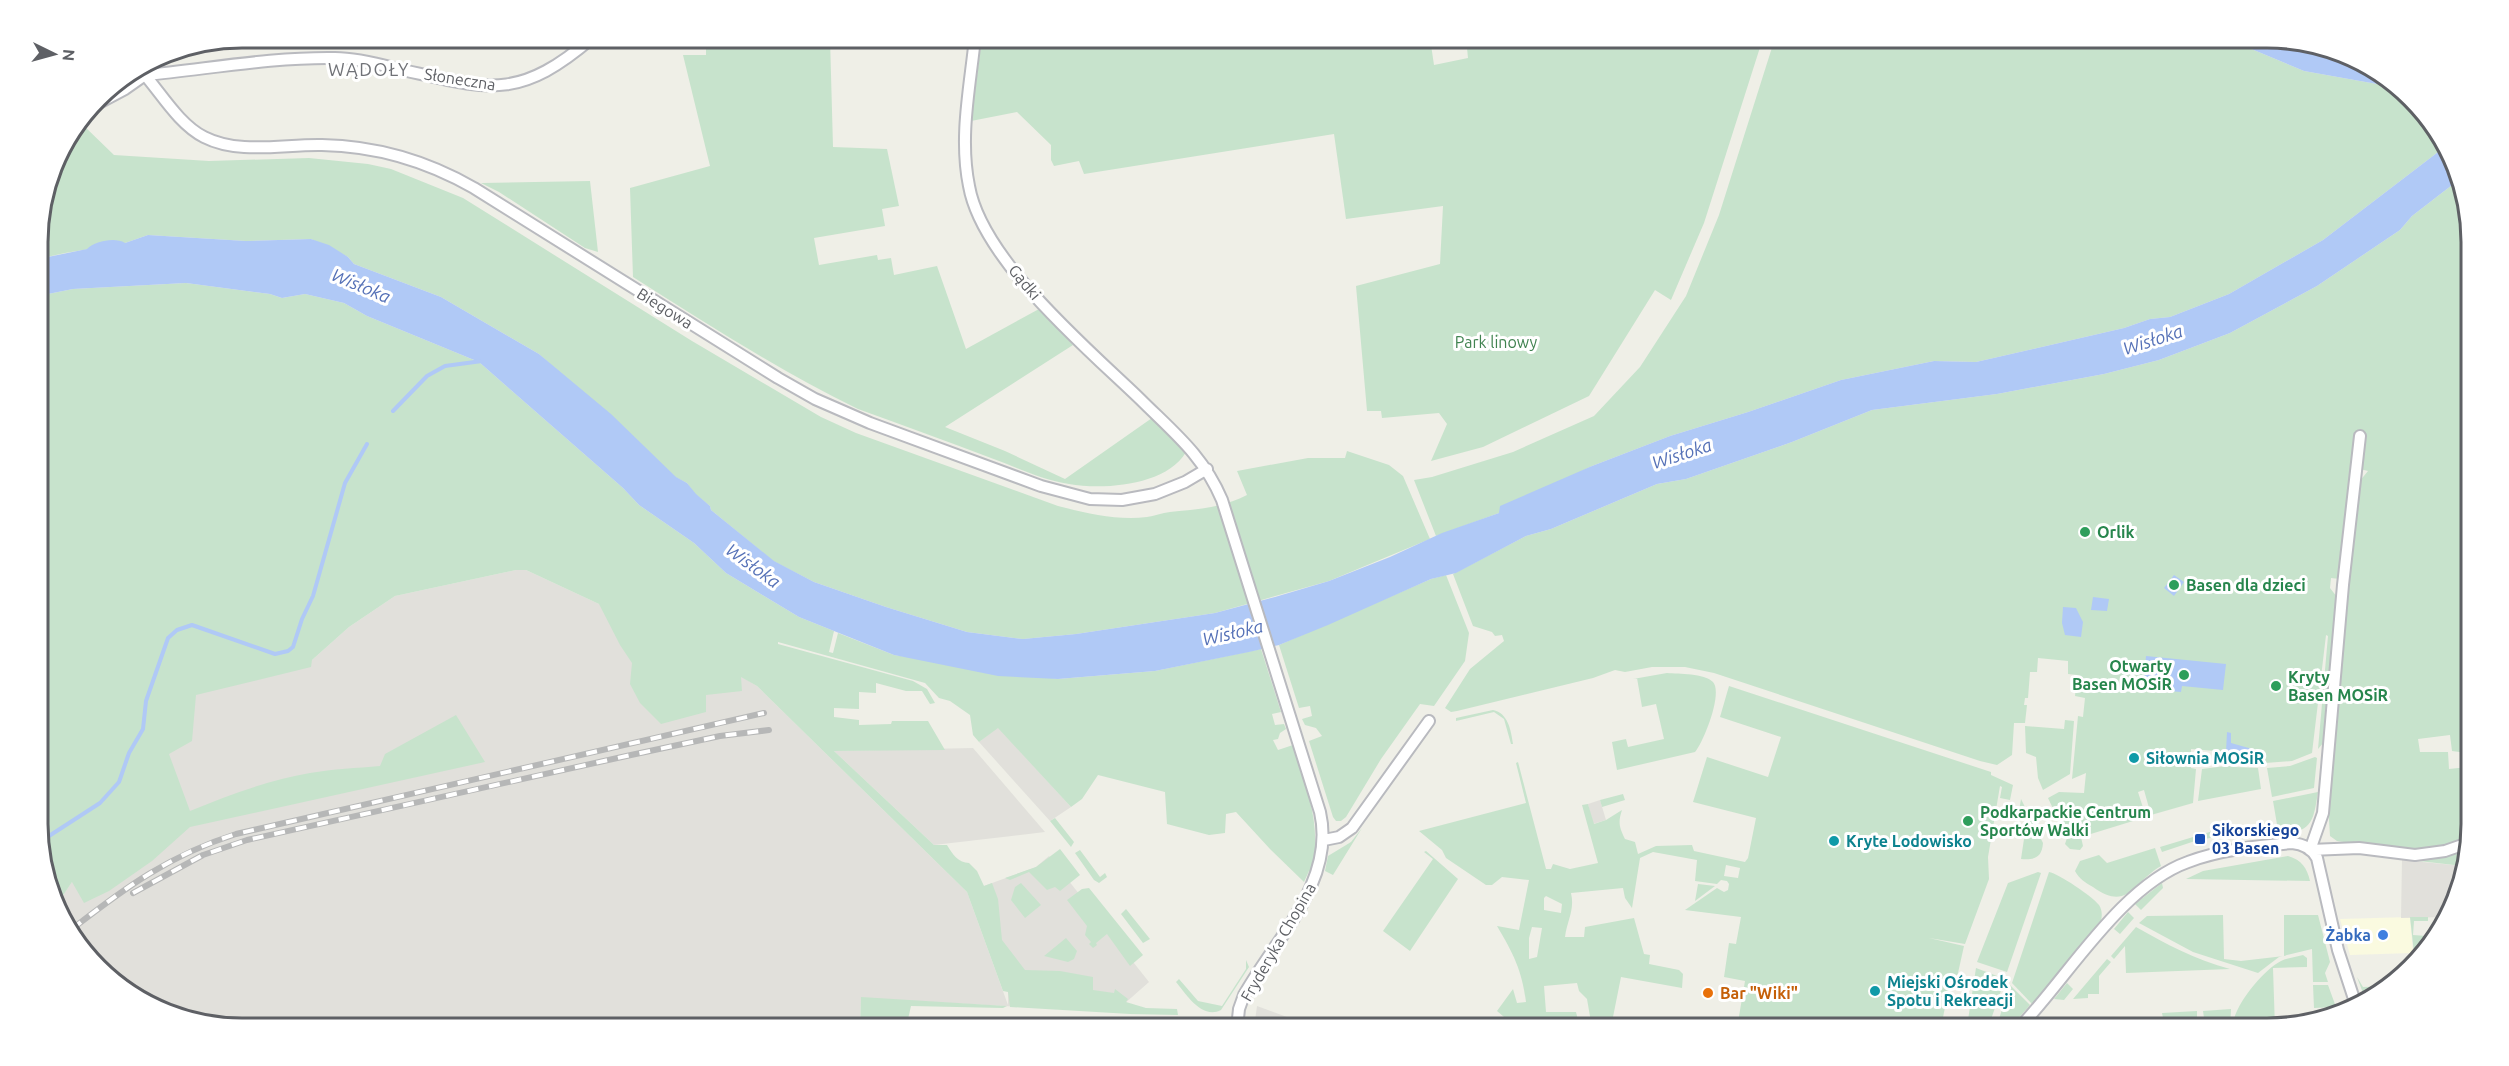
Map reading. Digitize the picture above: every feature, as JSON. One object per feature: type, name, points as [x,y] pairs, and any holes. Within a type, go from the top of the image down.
[{"type":"street","name":"Słoneczna","points":[[150,71],[287,59],[338,57],[468,84],[503,86],[521,83],[544,73],[580,48]]},
{"type":"street","name":"Gądki","points":[[974,48],[964,151],[968,186],[980,221],[1026,285],[1068,331],[1193,451],[1207,469],[1224,504],[1300,743],[1320,812],[1324,840]]},
{"type":"street","name":"Biegowa","points":[[144,75],[191,128],[201,136],[222,145],[252,147],[323,144],[371,150],[414,160],[452,175],[804,393],[854,417],[918,442],[1041,486],[1100,500],[1122,500],[1155,494],[1185,482],[1207,469]]},
{"type":"street","points":[[2310,850],[2323,813],[2343,585],[2360,436]]},
{"type":"street","points":[[1324,840],[1339,837],[1352,828],[1429,721]]},
{"type":"street","name":"Fryderyka Chopina","points":[[1238,1018],[1244,995],[1312,885],[1324,840]]},
{"type":"street","points":[[2028,1018],[2126,903],[2155,879],[2187,862],[2212,855],[2292,843],[2301,844],[2310,850],[2319,864],[2338,950],[2353,997]]},
{"type":"street","points":[[2310,850],[2359,848],[2415,855],[2445,851],[2459,846]]},
{"type":"shaded area","points":[[516,570],[526,570],[599,604],[625,605],[757,686],[967,892],[1008,1005],[1008,992],[984,886],[1036,867],[1049,856],[1149,982],[1115,1012],[861,998],[860,1018],[242,1018],[204,1014],[168,1003],[124,978],[88,942],[74,921],[62,896],[161,748],[172,700],[312,660],[349,627],[395,596]]},
{"type":"shaded area","points":[[998,727],[1071,807],[1050,821],[979,742]]},
{"type":"shaded area","points":[[973,748],[1045,832],[934,845],[834,751]]},
{"type":"shaded area","points":[[1600,800],[1606,820],[1593,824],[1588,804]]},
{"type":"shaded area","points":[[2402,860],[2456,865],[2451,886],[2437,917],[2401,918]]},
{"type":"shaded area","points":[[2410,917],[2413,951],[2411,953],[2350,955],[2340,919]]},
{"type":"shaded area","points":[[1257,1006],[1290,1018],[1255,1018]]},
{"type":"green space","points":[[706,48],[830,48],[833,147],[887,149],[899,206],[882,209],[885,226],[814,238],[819,265],[877,255],[878,260],[891,258],[894,275],[937,266],[966,349],[1039,309],[1073,345],[945,427],[1005,451],[1065,479],[1152,418],[1186,452],[1177,463],[1149,479],[1116,485],[1083,486],[1039,476],[858,409],[772,363],[633,277],[630,188],[710,166],[683,55],[706,55]]},
{"type":"green space","name":"Park linowy","points":[[981,48],[1431,48],[1434,65],[1468,58],[1467,48],[1760,48],[1704,223],[1671,300],[1655,290],[1589,396],[1483,447],[1431,461],[1447,424],[1439,413],[1382,418],[1381,411],[1367,411],[1356,286],[1440,264],[1443,206],[1346,219],[1334,134],[1084,174],[1079,161],[1054,166],[1051,160],[1051,145],[1017,112],[971,121]]},
{"type":"green space","points":[[1772,48],[2249,48],[2304,71],[2380,85],[2404,105],[2421,124],[2438,152],[2323,240],[2229,294],[2170,317],[2150,319],[2124,328],[1976,362],[1934,361],[1841,380],[1670,436],[1592,466],[1499,513],[1436,536],[1414,480],[1432,477],[1513,452],[1594,416],[1640,367],[1686,296],[1719,215]]},
{"type":"green space","points":[[86,128],[114,155],[209,161],[309,158],[368,164],[391,169],[463,198],[692,341],[821,417],[856,433],[1058,506],[1091,514],[1125,518],[1147,517],[1209,507],[1228,503],[1247,495],[1237,471],[1308,458],[1345,458],[1347,451],[1389,465],[1403,476],[1430,539],[1329,581],[1215,613],[1076,634],[1023,639],[967,632],[814,582],[773,561],[711,510],[710,506],[695,494],[687,483],[675,477],[539,354],[441,297],[354,264],[348,257],[311,239],[246,241],[148,235],[125,243],[48,257],[48,229],[55,192],[68,159]]},
{"type":"green space","points":[[590,181],[598,252],[585,248],[499,192],[481,183]]},
{"type":"green space","points":[[2452,185],[2459,217],[2461,242],[2461,752],[2452,751],[2450,735],[2418,739],[2420,752],[2448,752],[2449,769],[2461,768],[2460,843],[2435,850],[2409,852],[2337,841],[2330,836],[2328,803],[2330,803],[2349,568],[2354,545],[2359,482],[2368,471],[2360,469],[2340,579],[2331,578],[2330,588],[2337,597],[2324,742],[2318,749],[2328,636],[2326,635],[2312,753],[2292,761],[2239,765],[2239,753],[2191,749],[2191,768],[2196,769],[2193,803],[2151,815],[2144,790],[2138,792],[2146,817],[2081,837],[2083,846],[2080,850],[2070,849],[2065,844],[2067,838],[2048,798],[2059,792],[2084,793],[2086,773],[2072,779],[2078,716],[2083,717],[2085,698],[2075,696],[2077,675],[2068,674],[2068,661],[2038,658],[2037,672],[2030,672],[2028,698],[2025,698],[2024,705],[2027,705],[2025,723],[2014,723],[2012,755],[1997,765],[1714,673],[1685,667],[1652,667],[1625,672],[1615,670],[1593,678],[1457,711],[1451,712],[1445,708],[1470,669],[1504,641],[1502,635],[1495,636],[1492,632],[1473,626],[1453,574],[1526,536],[1551,529],[1657,484],[1686,479],[1792,442],[1872,410],[1997,394],[2104,374],[2159,360],[2230,333],[2317,286],[2400,230],[2412,216]]},
{"type":"green space","points":[[186,283],[270,294],[282,298],[305,294],[344,303],[367,316],[479,362],[623,488],[639,505],[694,543],[726,573],[799,617],[834,631],[829,652],[833,653],[838,633],[894,655],[1058,679],[1155,671],[1261,649],[1281,712],[1272,714],[1275,725],[1284,724],[1286,729],[1280,733],[1278,739],[1273,740],[1278,750],[1293,745],[1312,807],[1315,854],[1312,871],[1309,871],[1304,882],[1236,812],[1226,814],[1225,833],[1209,835],[1167,824],[1165,792],[1098,775],[1082,799],[1071,807],[998,728],[979,742],[973,735],[970,715],[950,701],[939,698],[925,683],[778,642],[778,644],[913,681],[927,689],[935,703],[930,704],[922,691],[906,691],[876,683],[876,693],[859,692],[859,709],[834,708],[834,717],[859,720],[859,725],[891,724],[892,721],[928,721],[945,750],[834,751],[934,845],[947,845],[956,857],[969,863],[977,871],[984,886],[992,883],[998,899],[1002,940],[1025,970],[1060,971],[1093,977],[1093,990],[1114,993],[1115,989],[1128,999],[1126,1002],[1146,1008],[1177,1009],[1178,1015],[1010,1007],[1008,992],[1003,991],[967,892],[757,686],[741,677],[742,691],[706,695],[706,712],[661,724],[640,703],[630,684],[632,663],[599,604],[526,570],[516,570],[395,596],[349,627],[312,660],[311,667],[196,695],[192,741],[169,754],[190,811],[249,789],[295,776],[327,770],[380,766],[385,754],[456,715],[485,762],[190,827],[152,861],[109,891],[84,903],[72,882],[62,896],[50,849],[48,824],[48,294],[73,289]]},
{"type":"green space","points":[[1446,575],[1469,633],[1465,661],[1434,706],[1420,704],[1381,759],[1346,817],[1341,821],[1336,821],[1309,741],[1322,736],[1316,728],[1305,725],[1302,719],[1312,716],[1310,706],[1299,708],[1279,645],[1431,579]]},
{"type":"green space","points":[[1667,673],[1704,677],[1713,682],[1716,696],[1714,706],[1703,738],[1695,752],[1617,770],[1612,742],[1626,739],[1628,747],[1664,739],[1656,704],[1642,707],[1637,678]]},
{"type":"green space","points":[[1729,686],[1991,772],[1991,775],[2013,785],[2010,800],[2000,798],[2002,787],[2000,786],[1988,857],[1989,879],[1965,944],[1929,938],[1964,946],[1956,982],[1950,981],[1943,1018],[1739,1018],[1745,981],[1724,977],[1729,943],[1736,944],[1741,917],[1685,910],[1717,888],[1724,892],[1728,890],[1729,884],[1721,880],[1717,884],[1695,881],[1697,860],[1653,852],[1640,858],[1632,908],[1625,898],[1623,888],[1571,893],[1571,910],[1565,937],[1584,937],[1585,927],[1634,918],[1644,954],[1650,955],[1649,964],[1679,970],[1683,974],[1682,988],[1621,977],[1613,1018],[1590,1018],[1587,999],[1579,991],[1577,983],[1544,986],[1546,1012],[1576,1012],[1578,1018],[1505,1018],[1497,1011],[1513,989],[1517,1003],[1526,1002],[1516,962],[1497,926],[1519,930],[1529,880],[1502,877],[1492,885],[1486,885],[1446,858],[1442,850],[1419,831],[1526,803],[1516,763],[1518,762],[1546,869],[1551,869],[1553,864],[1570,869],[1598,863],[1582,805],[1588,804],[1594,824],[1622,810],[1621,831],[1625,839],[1635,842],[1638,854],[1656,846],[1692,845],[1694,851],[1745,862],[1748,858],[1756,818],[1693,802],[1707,757],[1768,777],[1781,737],[1720,717]],"holes":[[[1726,865],[1740,868],[1738,878],[1724,876]],[[1546,896],[1562,904],[1561,913],[1544,910]],[[1532,927],[1542,928],[1537,957],[1529,959],[1529,938]]]},
{"type":"green space","points":[[1493,710],[1505,718],[1510,728],[1513,744],[1511,744],[1504,719],[1494,712],[1456,721],[1456,718]]},
{"type":"green space","points":[[2065,720],[2074,721],[2070,774],[2043,790],[2038,778],[2036,757],[2026,753],[2025,726],[2064,729]]},
{"type":"green space","points":[[2317,758],[2314,788],[2272,797],[2267,768],[2290,766]]},
{"type":"green space","points":[[2234,765],[2235,767],[2258,768],[2261,789],[2198,801],[2202,769]]},
{"type":"green space","points":[[2318,792],[2309,824],[2298,831],[2279,836],[2273,801]]},
{"type":"green space","points":[[1623,794],[1625,800],[1602,807],[1600,800]]},
{"type":"green space","points":[[2021,799],[2043,843],[2039,855],[2030,859],[2021,859],[2027,819],[2018,817]]},
{"type":"green space","points":[[1055,818],[1074,842],[1071,847],[1050,821]]},
{"type":"green space","points":[[2244,826],[2248,832],[2204,839],[2203,836],[2162,852],[2160,847],[2213,831]]},
{"type":"green space","points":[[1362,828],[1333,875],[1325,871],[1328,856],[1351,842]]},
{"type":"green space","points":[[2155,848],[2161,866],[2122,896],[2114,897],[2105,894],[2083,881],[2075,871],[2080,861],[2099,855],[2107,863]]},
{"type":"green space","points":[[1060,849],[1080,875],[1060,891],[1055,887],[1047,890],[1029,872],[1010,880],[1005,878],[1036,867]]},
{"type":"green space","points":[[1080,850],[1100,877],[1105,873],[1107,877],[1099,883],[1094,880],[1075,853]]},
{"type":"green space","points":[[2459,850],[2456,865],[2410,860]]},
{"type":"green space","points":[[1426,851],[1458,879],[1410,951],[1383,931],[1433,859],[1424,852]]},
{"type":"green space","points":[[2288,856],[2303,865],[2310,881],[2186,879],[2203,871]]},
{"type":"green space","points":[[2038,872],[2041,873],[2007,972],[1977,962],[2008,883]]},
{"type":"green space","points":[[2049,872],[2083,891],[2095,901],[2100,907],[2102,917],[2100,925],[2032,1004],[2012,983]]},
{"type":"green space","points":[[1021,883],[1041,905],[1025,918],[1011,900],[1015,887]]},
{"type":"green space","points":[[2162,883],[2163,888],[2141,910],[2135,904]]},
{"type":"green space","points":[[1698,884],[1715,886],[1695,901]]},
{"type":"green space","points":[[1089,888],[1143,955],[1130,966],[1107,934],[1093,948],[1089,944],[1091,942],[1085,935],[1087,926],[1067,900],[1082,889]]},
{"type":"green space","points":[[1126,909],[1150,939],[1143,943],[1121,914]]},
{"type":"green space","points":[[2128,912],[2134,918],[2120,934],[2114,929]]},
{"type":"green space","points":[[2223,915],[2224,959],[2241,961],[2282,956],[2258,973],[2193,952],[2139,923],[2147,916]]},
{"type":"green space","points":[[2284,915],[2318,915],[2330,962],[2325,973],[2328,982],[2313,982],[2312,949],[2284,956]]},
{"type":"green space","points":[[2410,917],[2428,917],[2428,921],[2414,921],[2413,935],[2425,936],[2414,950]]},
{"type":"green space","points":[[2136,927],[2182,951],[2230,969],[2126,973],[2125,946],[2114,959],[2111,956]]},
{"type":"green space","points":[[1066,938],[1077,951],[1074,959],[1068,962],[1044,956]]},
{"type":"green space","points":[[2303,955],[2307,958],[2307,967],[2273,968],[2275,1018],[2235,1018],[2257,981],[2274,966],[2289,958]]},
{"type":"green space","points":[[2107,959],[2111,962],[2099,976],[2099,994],[2088,994],[2088,998],[2073,999]]},
{"type":"green space","points":[[1246,960],[1249,967],[1221,1010],[1207,1012],[1201,1009],[1176,982],[1179,979],[1198,1001],[1222,1006],[1246,969]]},
{"type":"green space","points":[[1976,968],[2005,979],[1991,1018],[1968,1018]]},
{"type":"green space","points":[[2357,977],[2363,987],[2372,987],[2363,993]]},
{"type":"green space","points":[[2067,983],[2073,989],[2064,1000],[2054,999]]},
{"type":"green space","points":[[2010,985],[2030,1005],[2019,1018],[1999,1018]]},
{"type":"green space","points":[[2313,985],[2328,985],[2335,1005],[2314,1008]]},
{"type":"green space","points":[[861,997],[1007,1006],[1003,1008],[911,1006],[908,1018],[860,1018]]},
{"type":"green space","points":[[2231,1009],[2231,1018],[2204,1018],[2203,1011]]},
{"type":"green space","points":[[2197,1011],[2199,1018],[2163,1018],[2162,1013]]},
{"type":"water","points":[[2249,48],[2292,50],[2317,55],[2341,63],[2380,85],[2304,71]]},
{"type":"water","name":"Wisłoka","points":[[2438,152],[2452,185],[2412,216],[2400,230],[2317,286],[2230,333],[2159,360],[2104,374],[1997,394],[1872,410],[1792,442],[1686,479],[1657,484],[1551,529],[1526,536],[1456,573],[1431,579],[1279,645],[1155,671],[1058,679],[998,676],[894,655],[799,617],[726,573],[694,543],[639,505],[623,488],[479,362],[367,316],[344,303],[305,294],[282,298],[270,294],[186,283],[73,289],[48,294],[48,257],[87,249],[105,241],[116,240],[125,243],[148,235],[246,241],[311,239],[329,245],[348,257],[354,264],[441,297],[539,354],[611,414],[676,477],[687,483],[710,506],[711,510],[774,561],[814,582],[886,607],[967,632],[1023,639],[1076,634],[1215,613],[1329,581],[1442,533],[1499,513],[1500,506],[1592,466],[1670,436],[1841,380],[1934,361],[1976,362],[2124,328],[2150,319],[2170,317],[2229,294],[2323,240]]},
{"type":"water","name":"Basen dla dzieci","points":[[2174,575],[2184,582],[2174,596],[2164,588]]},
{"type":"water","points":[[2093,597],[2109,599],[2107,611],[2091,610]]},
{"type":"water","points":[[2063,607],[2076,608],[2083,622],[2081,637],[2065,635],[2062,623]]},
{"type":"water","name":"Otwarty Basen MOSiR","points":[[2146,656],[2226,664],[2223,690],[2182,686],[2181,692],[2143,689]]},
{"type":"water","points":[[2227,732],[2231,733],[2231,743],[2256,750],[2256,753],[2226,752]]},
{"type":"waterway","points":[[393,411],[427,376],[445,366],[482,361]]},
{"type":"waterway","points":[[49,836],[100,803],[119,782],[129,753],[143,729],[146,701],[168,638],[177,630],[192,625],[275,654],[288,651],[293,647],[302,619],[313,596],[345,483],[367,444]]},
{"type":"railway","points":[[77,925],[111,899],[169,862],[212,842],[236,834],[764,713]]},
{"type":"railway","points":[[133,893],[203,855],[247,840],[720,736],[769,730]]},
{"type":"place","name":"Orlik","points":[[2085,532]]},
{"type":"place","name":"Basen dla dzieci","points":[[2174,585]]},
{"type":"place","name":"Otwarty Basen MOSiR","points":[[2184,675]]},
{"type":"place","name":"Kryty Basen MOSiR","points":[[2276,686]]},
{"type":"place","name":"Siłownia MOSiR","points":[[2134,758]]},
{"type":"place","name":"Podkarpackie Centrum Sportów Walki","points":[[1968,821]]},
{"type":"place","name":"Sikorskiego 03 Basen","points":[[2200,839]]},
{"type":"place","name":"Kryte Lodowisko","points":[[1834,841]]},
{"type":"place","name":"Żabka","points":[[2383,935]]},
{"type":"place","name":"Miejski Ośrodek Spotu i Rekreacji","points":[[1875,991]]},
{"type":"place","name":"Bar \"Wiki\"","points":[[1708,993]]},
{"type":"district","name":"WĄDOŁY","points":[[369,70]]}]
